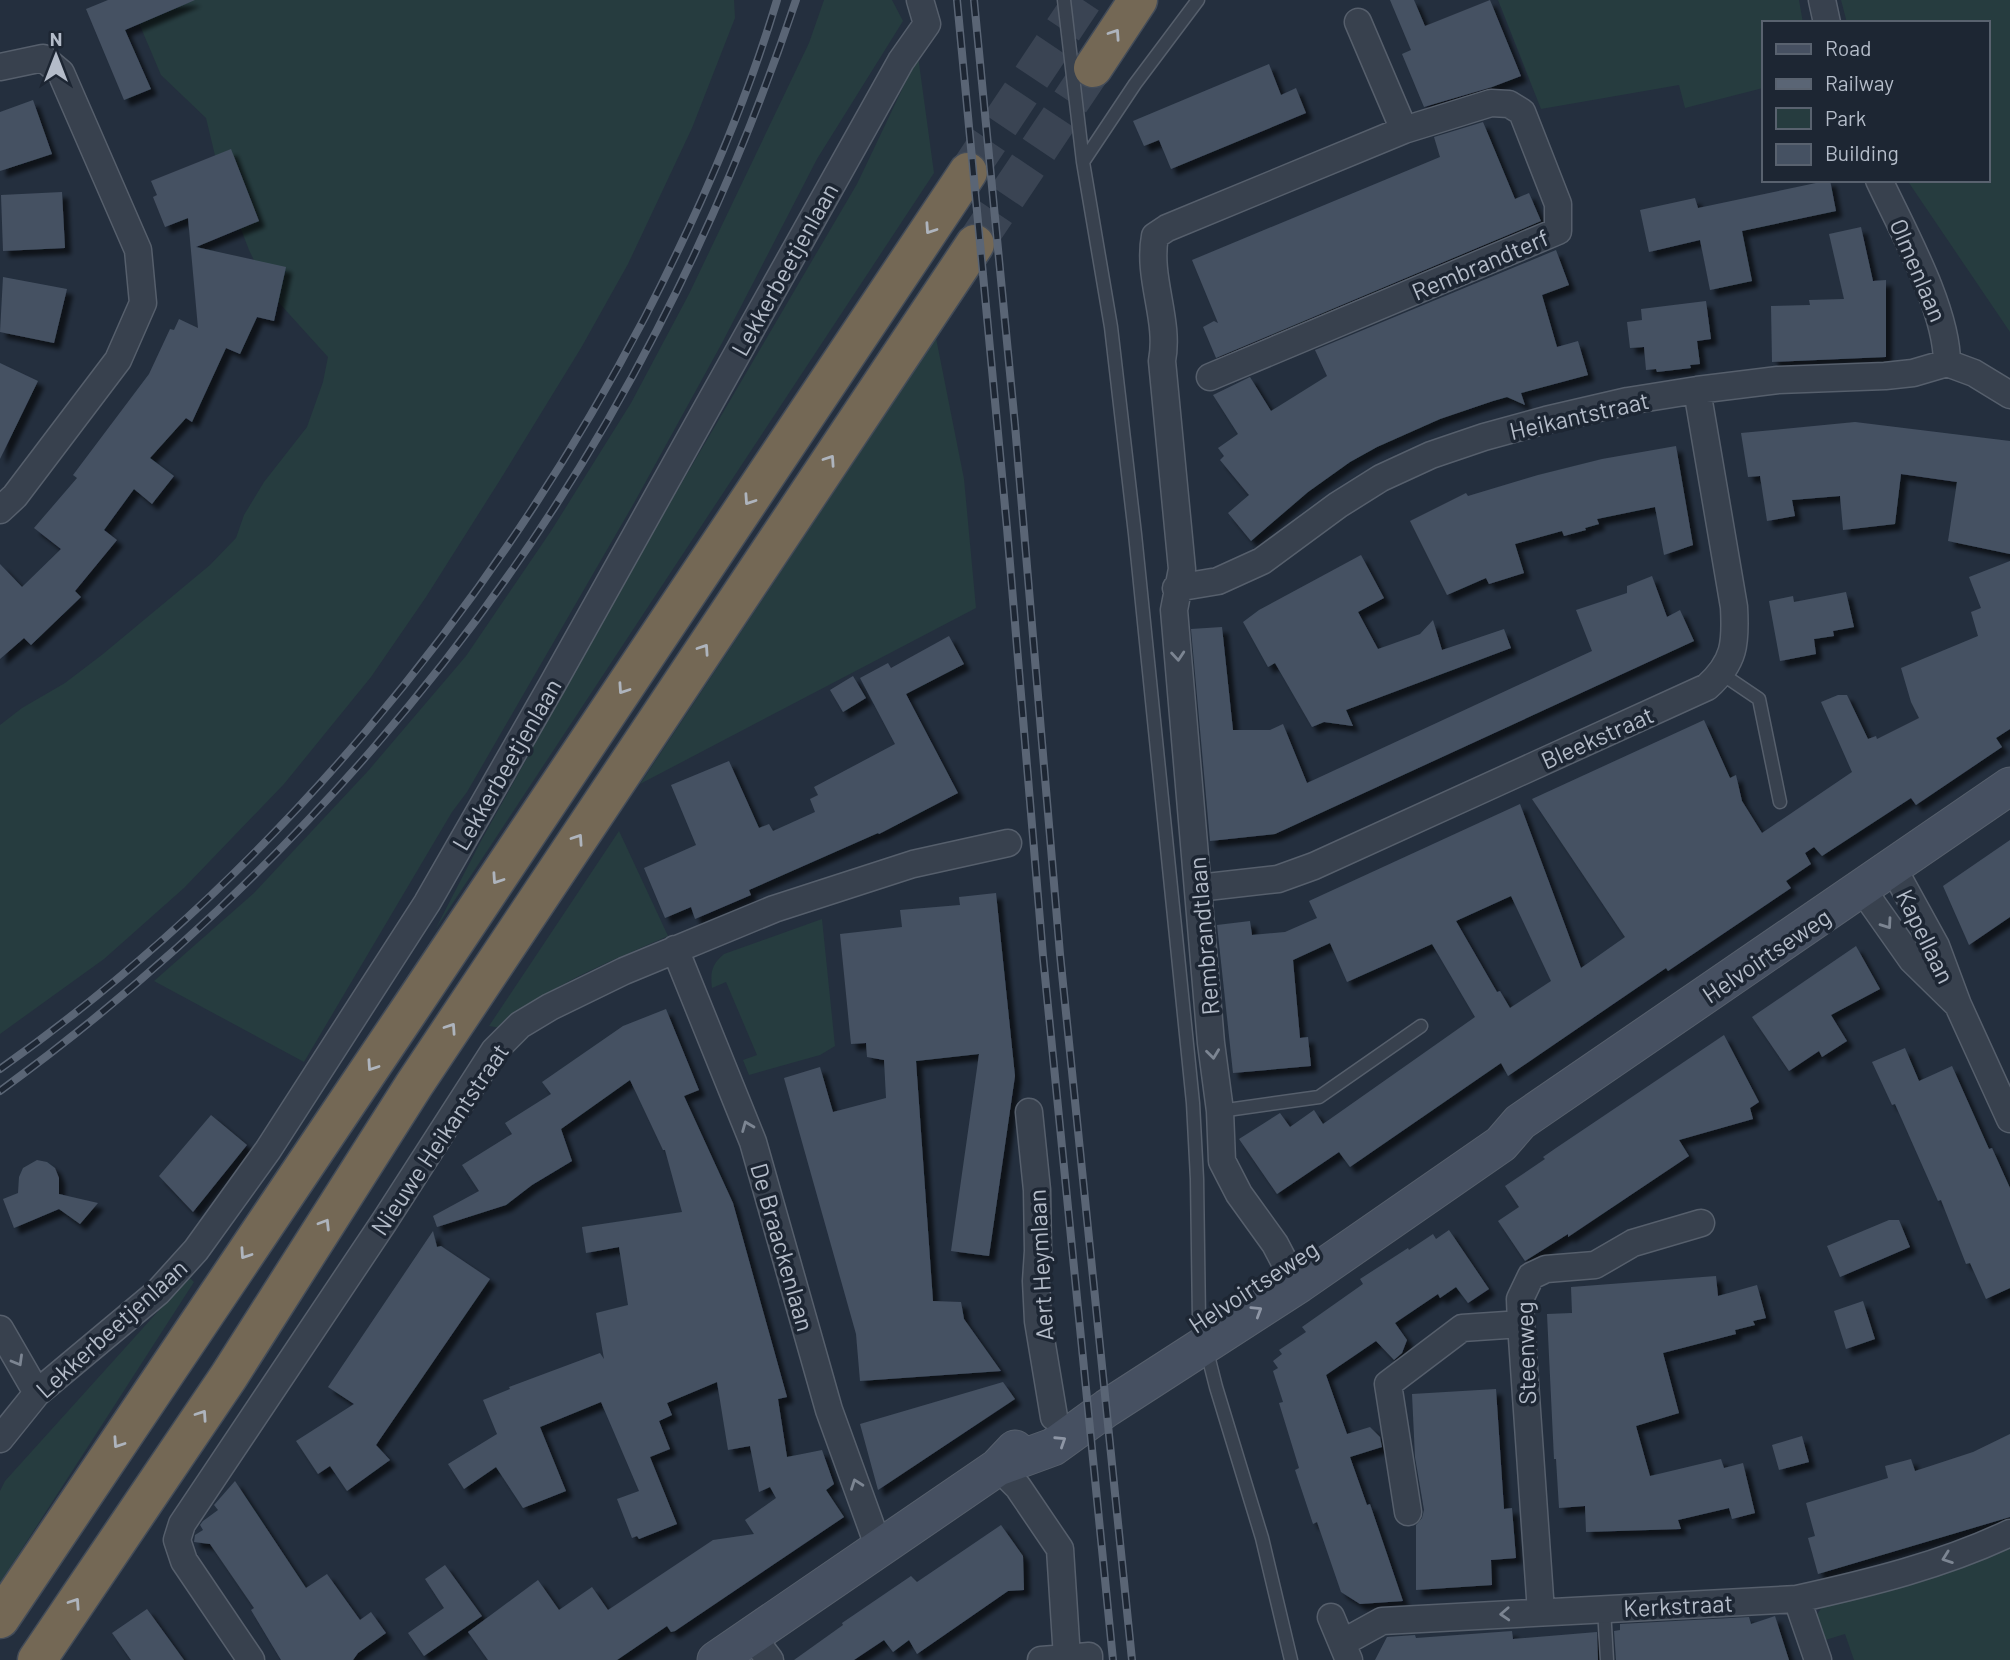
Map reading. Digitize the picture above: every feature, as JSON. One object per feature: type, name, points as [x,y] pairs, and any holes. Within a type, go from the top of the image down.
[{"type":"highway","points":[[1093,68],[1138,0]]},
{"type":"highway","points":[[0,1619],[968,172]]},
{"type":"highway","points":[[37,1660],[229,1376],[414,1085],[975,244]]},
{"type":"main road","name":"Helvoirtseweg","points":[[716,1660],[763,1651],[879,1548],[998,1467],[1034,1429],[1203,1332],[1267,1306],[1449,1182],[1501,1144],[1520,1122],[2010,786]]},
{"type":"main road","name":"Helvoirtseweg","points":[[998,1467],[1053,1447],[1286,1265],[1491,1130],[1520,1122]]},
{"type":"street","points":[[1822,0],[1827,21]]},
{"type":"street","name":"Lekkerbeetjenlaan","points":[[0,1440],[37,1393],[158,1292],[196,1250],[268,1150],[427,903],[901,61],[923,12]]},
{"type":"street","points":[[1359,22],[1404,130]]},
{"type":"street","points":[[0,67],[43,58],[61,73],[138,250],[143,303],[118,360],[15,496],[0,510]]},
{"type":"street","name":"Rembrandterf","points":[[1176,588],[1182,569],[1162,361],[1165,344],[1151,254],[1155,236],[1167,228],[1404,130],[1491,103],[1509,104],[1522,112],[1558,204],[1558,231],[1210,377]]},
{"type":"street","name":"Olmenlaan","points":[[1880,182],[1944,328],[1947,363]]},
{"type":"street","points":[[1947,363],[1974,373],[2010,395]]},
{"type":"street","name":"Heikantstraat","points":[[1176,588],[1218,581],[1262,561],[1338,505],[1381,478],[1431,455],[1484,437],[1628,401],[1778,380],[1913,373],[1947,363]]},
{"type":"street","points":[[1697,390],[1734,607],[1736,633],[1733,653],[1722,674]]},
{"type":"street","name":"Rembrandtlaan","points":[[1176,588],[1174,610],[1220,1111],[1222,1161],[1239,1194],[1275,1244],[1286,1265]]},
{"type":"street","name":"Bleekstraat","points":[[1198,888],[1278,879],[1314,866],[1707,687],[1722,674]]},
{"type":"street","name":"Nieuwe Heikantstraat","points":[[251,1660],[184,1561],[177,1541],[182,1524],[384,1222],[494,1051],[520,1025],[550,1007],[675,949],[827,891],[913,864],[1008,843]]},
{"type":"street","name":"Kapellaan","points":[[1893,868],[1936,946],[1958,1004],[2010,1119]]},
{"type":"street","name":"Kapellaan","points":[[1862,889],[1912,960],[1958,1004]]},
{"type":"street","name":"De Braackenlaan","points":[[675,949],[753,1142],[829,1410],[879,1548]]},
{"type":"street","name":"Aert Heymlaan","points":[[1028,1112],[1037,1190],[1038,1321],[1054,1417]]},
{"type":"street","name":"Steenweg","points":[[1541,1612],[1520,1299],[1531,1276],[1546,1269],[1595,1265],[1633,1243],[1701,1223]]},
{"type":"street","points":[[1408,1512],[1388,1384],[1462,1328],[1521,1324]]},
{"type":"street","points":[[0,1329],[37,1393]]},
{"type":"street","points":[[998,1467],[1018,1487],[1060,1549],[1078,1659],[1041,1660]]},
{"type":"street","name":"Kerkstraat","points":[[1345,1651],[1382,1620],[1797,1599],[1927,1565],[2010,1533]]},
{"type":"street","points":[[1797,1599],[1818,1660]]},
{"type":"street","points":[[1331,1617],[1345,1651]]},
{"type":"lane","points":[[1065,0],[1083,162],[1109,313],[1134,520],[1193,1103],[1203,1332],[1216,1387],[1262,1538],[1291,1660]]},
{"type":"lane","points":[[1083,162],[1135,84],[1198,0]]},
{"type":"lane","points":[[1722,674],[1759,699],[1780,802]]},
{"type":"lane","points":[[1220,1111],[1319,1097],[1421,1026]]},
{"type":"lane","points":[[1604,1608],[1607,1660]]},
{"type":"green space","points":[[112,0],[734,0],[735,18],[692,128],[628,264],[581,348],[500,480],[426,597],[371,677],[284,784],[184,888],[104,959],[0,1034],[0,725],[22,708],[65,683],[103,654],[210,565],[236,538],[244,515],[264,482],[307,427],[323,382],[328,357],[271,294],[249,250],[219,172],[206,118],[161,75],[133,9]]},
{"type":"green space","points":[[824,0],[892,0],[903,21],[817,159],[722,343],[634,503],[467,792],[452,812],[304,1062],[154,981],[254,893],[368,771],[466,656],[551,531],[631,403],[689,294],[809,43]]},
{"type":"green space","points":[[1498,0],[1799,0],[1803,21],[1762,21],[1762,88],[1685,108],[1679,85],[1541,109]]},
{"type":"green space","points":[[1841,0],[2010,0],[2010,332],[1908,182],[1989,182],[1989,21],[1846,21]]},
{"type":"green space","points":[[918,56],[934,173],[435,930],[482,839],[650,537],[857,184]]},
{"type":"green space","points":[[936,338],[964,479],[976,608],[640,784]]},
{"type":"green space","points":[[619,831],[668,936],[560,986],[501,1028],[489,1026]]},
{"type":"green space","points":[[822,919],[835,1046],[820,1055],[749,1075],[743,1060],[757,1055],[726,982],[712,988],[714,965],[724,954]]},
{"type":"green space","points":[[189,1277],[194,1282],[0,1583],[0,1491],[5,1481]]},
{"type":"green space","points":[[2010,1544],[2010,1660],[1854,1660],[1845,1634],[1822,1641],[1817,1617],[1818,1612],[1826,1605]]},
{"type":"building","points":[[108,0],[195,0],[125,30],[151,89],[124,100],[86,9]]},
{"type":"building","points":[[1390,0],[1414,0],[1425,26],[1490,0],[1521,76],[1424,107],[1402,54],[1411,50]]},
{"type":"building","points":[[1269,64],[1281,95],[1296,88],[1306,113],[1171,169],[1159,140],[1144,146],[1133,121]]},
{"type":"building","points":[[33,100],[52,154],[0,171],[0,112]]},
{"type":"building","points":[[1483,122],[1515,199],[1529,193],[1541,221],[1216,358],[1203,327],[1214,321],[1218,323],[1192,260],[1440,157],[1434,137]]},
{"type":"building","points":[[231,149],[259,221],[196,247],[286,267],[274,321],[257,317],[240,354],[226,348],[192,422],[186,418],[150,458],[174,476],[152,504],[134,489],[104,530],[117,540],[75,591],[81,597],[31,645],[24,638],[0,659],[0,564],[22,587],[61,549],[34,528],[77,478],[73,475],[149,374],[170,329],[174,330],[179,319],[198,328],[188,218],[165,227],[153,197],[157,195],[151,181]]},
{"type":"building","points":[[1830,182],[1836,211],[1742,231],[1752,281],[1710,290],[1700,240],[1649,252],[1640,210],[1695,198],[1698,208]]},
{"type":"building","points":[[62,192],[65,248],[3,251],[1,195]]},
{"type":"building","points":[[1861,227],[1873,281],[1886,280],[1886,357],[1772,362],[1771,306],[1810,305],[1809,300],[1844,299],[1829,234]]},
{"type":"building","points":[[1556,250],[1569,285],[1542,295],[1557,347],[1578,341],[1588,375],[1521,393],[1525,405],[1507,397],[1440,419],[1377,447],[1350,462],[1308,492],[1251,541],[1228,513],[1249,495],[1220,460],[1224,456],[1218,448],[1238,434],[1213,395],[1250,377],[1271,411],[1327,376],[1315,350]]},
{"type":"building","points":[[3,277],[67,289],[54,343],[0,332]]},
{"type":"building","points":[[1706,301],[1711,339],[1697,341],[1700,364],[1690,365],[1691,368],[1657,372],[1656,369],[1646,370],[1644,347],[1630,348],[1627,322],[1642,320],[1641,309]]},
{"type":"building","points":[[0,363],[38,381],[0,459]]},
{"type":"building","points":[[1855,422],[2010,441],[2010,554],[1948,541],[1957,482],[1901,474],[1895,524],[1843,530],[1840,496],[1792,500],[1795,516],[1767,521],[1760,476],[1748,477],[1741,433]]},
{"type":"building","points":[[1676,446],[1693,545],[1664,555],[1655,507],[1597,519],[1599,524],[1564,536],[1562,531],[1515,544],[1524,573],[1489,584],[1486,578],[1447,595],[1410,521],[1466,493],[1468,496],[1602,459]]},
{"type":"building","points":[[1361,555],[1384,598],[1358,612],[1378,649],[1420,634],[1433,620],[1442,650],[1504,629],[1511,648],[1346,710],[1353,726],[1324,722],[1312,727],[1275,663],[1268,667],[1243,622],[1259,610]]},
{"type":"building","points":[[2010,561],[2010,729],[1996,738],[2002,747],[1916,805],[1911,798],[1822,856],[1814,847],[1805,853],[1811,864],[1786,881],[1791,888],[1668,971],[1666,968],[1508,1076],[1501,1063],[1350,1167],[1339,1152],[1277,1194],[1239,1139],[1280,1113],[1290,1127],[1314,1110],[1323,1124],[1475,1017],[1432,944],[1347,982],[1330,943],[1293,960],[1300,1038],[1308,1037],[1311,1066],[1233,1073],[1217,925],[1250,921],[1252,935],[1285,932],[1317,918],[1309,901],[1520,804],[1581,968],[1625,937],[1532,799],[1704,720],[1730,778],[1736,775],[1742,801],[1762,833],[1852,772],[1821,702],[1838,695],[1847,695],[1868,739],[1876,736],[1877,739],[1919,718],[1911,702],[1901,668],[1978,636],[1971,612],[1981,608],[1969,577]],"holes":[[[1511,896],[1551,981],[1510,1008],[1500,991],[1497,992],[1456,921]]]},
{"type":"building","points":[[1652,576],[1667,617],[1680,610],[1694,641],[1275,834],[1210,841],[1191,629],[1222,627],[1233,730],[1270,730],[1283,724],[1307,783],[1592,651],[1576,610],[1627,593],[1627,586]]},
{"type":"building","points":[[1846,592],[1854,627],[1833,631],[1834,636],[1814,639],[1816,654],[1780,661],[1769,601],[1793,596],[1794,602]]},
{"type":"building","points":[[949,636],[964,664],[906,694],[958,793],[879,834],[749,890],[751,895],[695,919],[691,907],[665,918],[644,868],[696,845],[671,785],[729,761],[759,828],[769,824],[773,831],[815,812],[810,799],[818,795],[814,787],[895,744],[860,678],[888,663],[891,668]]},
{"type":"building","points":[[853,676],[866,698],[843,712],[830,690]]},
{"type":"building","points":[[2010,840],[2010,917],[1969,945],[1943,886]]},
{"type":"building","points":[[996,893],[1015,1076],[989,1256],[951,1251],[979,1054],[916,1061],[933,1301],[961,1302],[964,1319],[1001,1371],[860,1381],[856,1334],[784,1078],[820,1067],[833,1112],[886,1098],[884,1060],[867,1057],[866,1043],[851,1044],[840,934],[902,927],[900,910],[960,905],[959,897]]},
{"type":"building","points":[[1856,946],[1880,989],[1831,1015],[1847,1041],[1822,1057],[1819,1051],[1789,1071],[1752,1017]]},
{"type":"building","points":[[666,1009],[699,1090],[684,1096],[733,1203],[787,1397],[778,1399],[787,1457],[822,1450],[834,1484],[826,1490],[844,1517],[675,1631],[671,1632],[667,1626],[617,1660],[488,1660],[468,1632],[538,1580],[559,1610],[592,1587],[608,1610],[713,1540],[754,1534],[745,1520],[776,1498],[770,1487],[759,1492],[750,1446],[728,1450],[717,1382],[667,1403],[672,1415],[659,1421],[670,1449],[650,1457],[677,1524],[639,1539],[637,1536],[632,1538],[617,1499],[639,1491],[601,1402],[540,1427],[566,1491],[523,1508],[496,1467],[464,1489],[448,1464],[497,1434],[483,1400],[510,1389],[509,1387],[600,1353],[604,1359],[596,1313],[628,1305],[619,1247],[586,1253],[582,1227],[682,1212],[665,1150],[630,1080],[561,1129],[572,1161],[532,1185],[506,1205],[437,1227],[433,1216],[479,1191],[462,1165],[512,1134],[505,1123],[551,1094],[542,1082],[623,1026]]},
{"type":"building","points":[[1724,1035],[1759,1102],[1750,1108],[1753,1119],[1679,1140],[1689,1156],[1568,1237],[1568,1234],[1525,1261],[1498,1221],[1519,1207],[1505,1186],[1545,1159],[1543,1157],[1556,1148]]},
{"type":"building","points":[[1905,1048],[1919,1081],[1952,1066],[1989,1149],[1992,1148],[2010,1188],[2010,1288],[1986,1299],[1970,1263],[1966,1264],[1941,1200],[1938,1201],[1895,1104],[1892,1105],[1872,1062]]},
{"type":"building","points":[[211,1115],[247,1145],[193,1212],[159,1176]]},
{"type":"building","points":[[37,1160],[47,1162],[55,1168],[59,1178],[59,1194],[98,1203],[80,1224],[59,1209],[14,1228],[3,1199],[18,1193],[19,1177],[23,1168]]},
{"type":"building","points":[[1889,1220],[1899,1220],[1910,1247],[1840,1277],[1827,1246]]},
{"type":"building","points":[[1449,1230],[1489,1289],[1468,1303],[1456,1287],[1440,1298],[1438,1294],[1395,1323],[1407,1340],[1402,1353],[1394,1360],[1376,1341],[1326,1375],[1347,1434],[1370,1427],[1380,1437],[1382,1447],[1350,1457],[1367,1505],[1370,1504],[1403,1601],[1360,1604],[1341,1592],[1317,1522],[1313,1524],[1295,1470],[1299,1468],[1279,1403],[1283,1402],[1273,1371],[1278,1368],[1273,1361],[1282,1354],[1279,1350],[1306,1332],[1302,1327],[1363,1284],[1360,1279],[1433,1234],[1436,1239]]},
{"type":"building","points":[[433,1231],[437,1247],[441,1246],[490,1279],[376,1445],[390,1460],[347,1491],[330,1466],[318,1474],[296,1441],[354,1404],[328,1387]]},
{"type":"building","points":[[1716,1276],[1718,1296],[1757,1285],[1766,1318],[1753,1321],[1755,1325],[1735,1330],[1736,1334],[1663,1353],[1679,1413],[1636,1426],[1650,1476],[1721,1459],[1724,1468],[1743,1463],[1755,1513],[1732,1519],[1729,1508],[1678,1520],[1681,1529],[1586,1532],[1585,1506],[1559,1508],[1547,1314],[1572,1313],[1571,1287]]},
{"type":"building","points":[[1863,1301],[1875,1339],[1846,1349],[1834,1311]]},
{"type":"building","points":[[1003,1382],[1015,1399],[878,1490],[860,1424]]},
{"type":"building","points":[[1496,1389],[1504,1509],[1512,1508],[1516,1558],[1491,1560],[1492,1585],[1416,1590],[1416,1525],[1424,1510],[1415,1457],[1412,1394]]},
{"type":"building","points":[[2010,1434],[2010,1517],[1818,1574],[1808,1538],[1815,1536],[1806,1503],[1888,1478],[1885,1466],[1911,1459],[1915,1471],[1973,1452]]},
{"type":"building","points":[[1802,1436],[1809,1462],[1779,1470],[1772,1445]]},
{"type":"building","points":[[235,1481],[306,1588],[327,1574],[360,1620],[371,1612],[386,1633],[358,1653],[353,1660],[281,1660],[251,1610],[254,1608],[210,1544],[194,1542],[195,1535],[203,1530],[200,1525],[218,1510],[214,1505]]},
{"type":"building","points":[[1001,1525],[1023,1556],[1024,1590],[1008,1591],[917,1654],[909,1640],[893,1652],[884,1640],[854,1660],[794,1660],[911,1576],[917,1582]]},
{"type":"building","points":[[445,1565],[482,1616],[424,1656],[408,1633],[444,1608],[425,1579]]},
{"type":"building","points":[[147,1609],[184,1660],[131,1660],[112,1633]]},
{"type":"building","points":[[1775,1616],[1789,1660],[1616,1660],[1614,1631],[1620,1630],[1620,1624],[1749,1617],[1751,1624]]},
{"type":"building","points":[[1512,1631],[1513,1639],[1597,1632],[1598,1660],[1375,1660],[1387,1637],[1415,1635],[1416,1638]]},
{"type":"tunnel","points":[[968,172],[1083,0]]},
{"type":"tunnel","points":[[975,244],[1093,68]]},
{"type":"railway","points":[[0,1069],[99,994],[193,912],[282,825],[366,731],[445,633],[517,531],[584,425],[645,317],[718,162],[750,82],[777,0]]},
{"type":"railway","points":[[0,1091],[100,1014],[196,931],[287,842],[373,749],[453,650],[528,548],[596,441],[697,250],[733,168],[796,0]]},
{"type":"railway","points":[[957,0],[1007,528],[1043,956],[1113,1660]]},
{"type":"railway","points":[[974,0],[1015,425],[1060,954],[1132,1660]]}]
